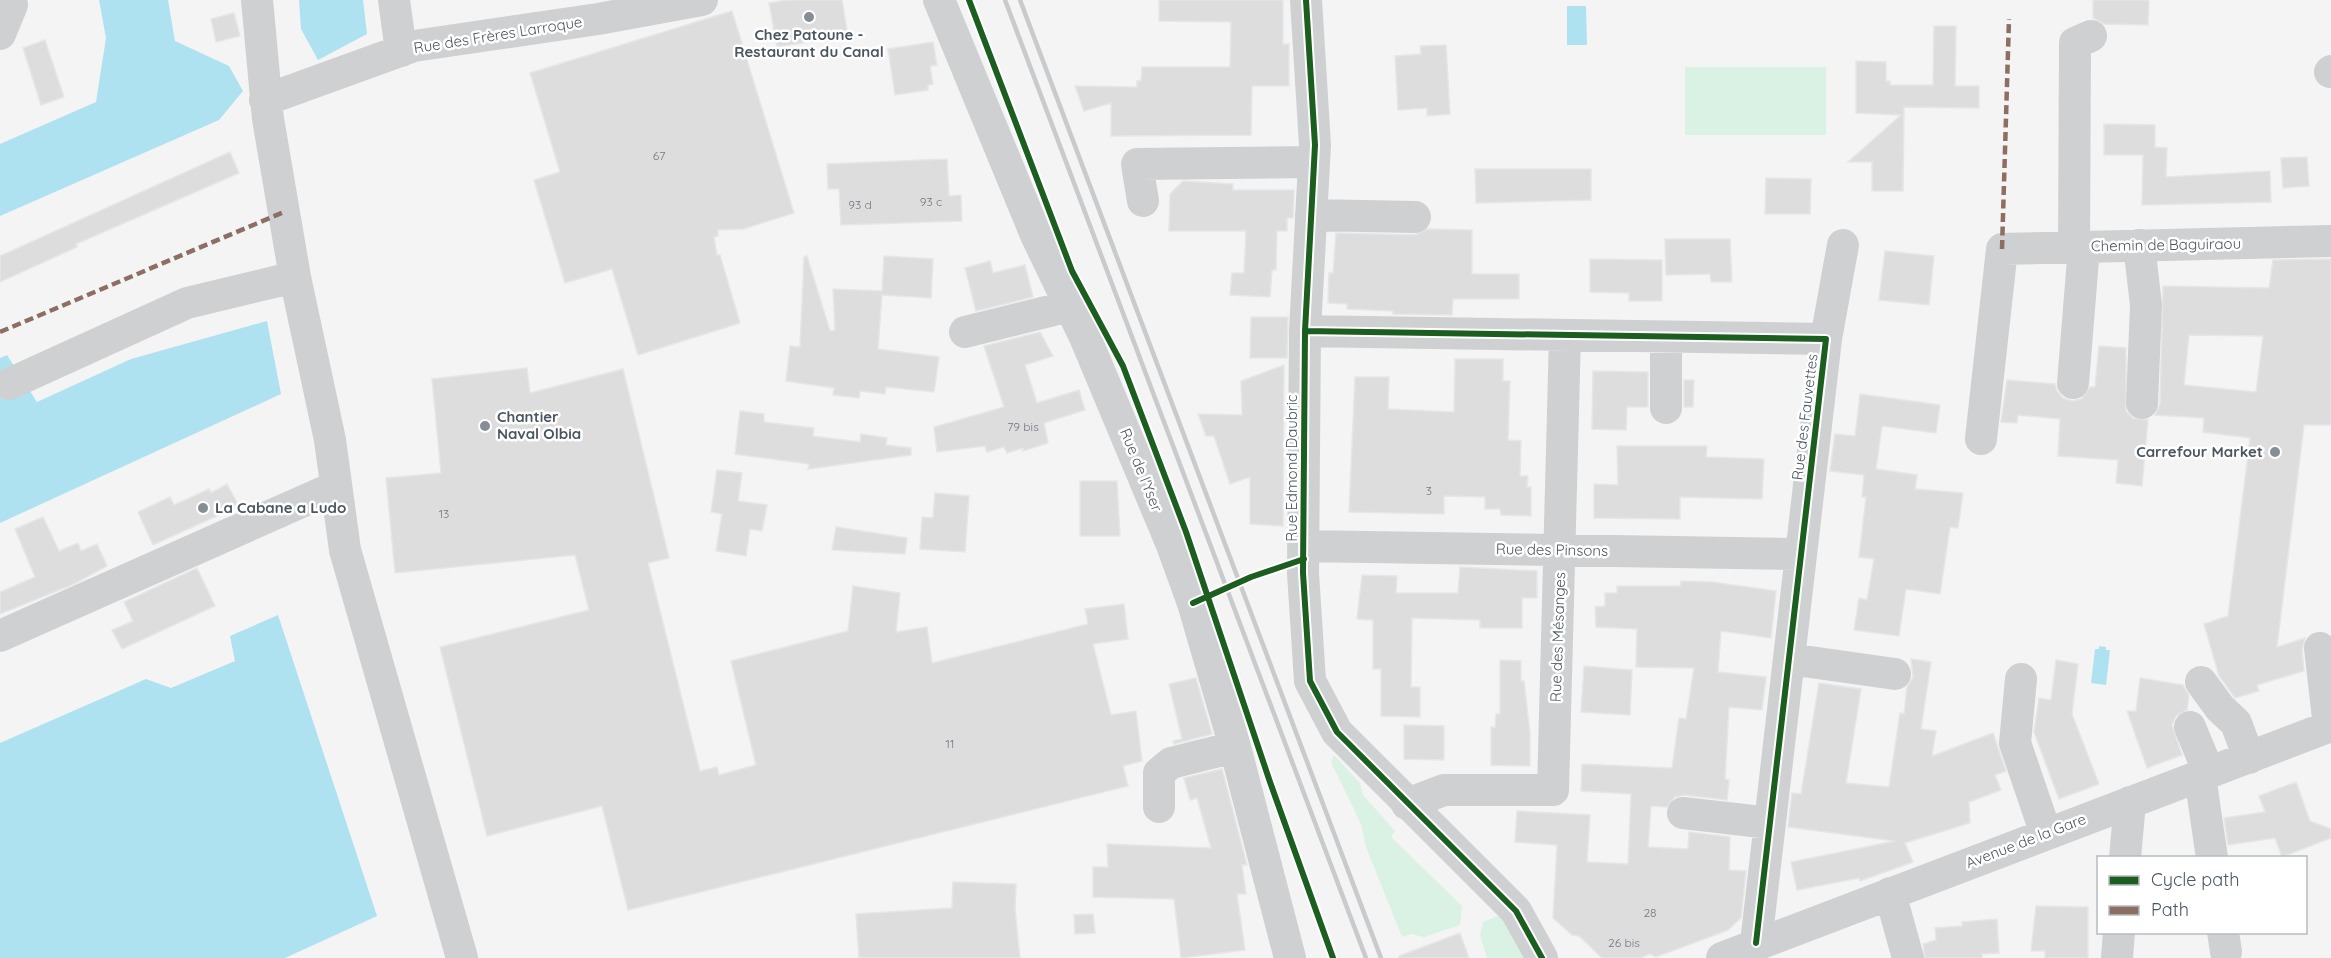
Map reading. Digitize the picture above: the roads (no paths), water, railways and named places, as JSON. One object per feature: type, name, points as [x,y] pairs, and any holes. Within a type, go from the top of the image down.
[{"type":"street","points":[[0,34],[12,5],[11,0]]},
{"type":"street","points":[[256,0],[265,100],[295,277],[330,440],[334,487],[345,550],[462,958]]},
{"type":"street","points":[[394,0],[401,51]]},
{"type":"street","name":"Rue des Frères Larroque","points":[[265,100],[414,46],[551,13],[702,0]]},
{"type":"street","name":"Rue de l'Yser","points":[[939,0],[1036,235],[1070,306],[1172,545],[1193,603],[1235,747],[1290,958]]},
{"type":"street","name":"Rue Edmond Daubric","points":[[1306,0],[1314,162],[1305,331],[1303,546],[1310,681],[1336,732],[1516,911],[1542,958]]},
{"type":"street","points":[[2073,383],[2079,247],[2075,42],[2091,36]]},
{"type":"street","points":[[1143,201],[1137,165],[1314,162]]},
{"type":"street","points":[[1311,215],[1415,217]]},
{"type":"street","name":"Chemin de Baguiraou","points":[[1981,440],[2002,249],[2331,241]]},
{"type":"street","name":"Rue des Fauvettes","points":[[1755,943],[1826,339],[1843,245]]},
{"type":"street","points":[[2139,246],[2146,305],[2142,403]]},
{"type":"street","points":[[9,384],[187,303],[295,277]]},
{"type":"street","points":[[965,332],[1070,306]]},
{"type":"street","name":"Rue des Fauvettes","points":[[1305,331],[1826,339]]},
{"type":"street","name":"Rue des Mésanges","points":[[1407,804],[1444,790],[1553,790],[1562,550],[1565,336]]},
{"type":"street","points":[[1665,337],[1666,408]]},
{"type":"street","points":[[0,636],[334,487]]},
{"type":"street","name":"Rue des Pinsons","points":[[1303,546],[1801,554]]},
{"type":"street","points":[[2320,648],[2330,727]]},
{"type":"street","points":[[1789,659],[1896,674]]},
{"type":"street","points":[[2021,679],[2015,743],[2046,834]]},
{"type":"street","points":[[2201,682],[2220,708],[2236,723],[2249,758]]},
{"type":"street","points":[[2190,727],[2204,774],[2212,856]]},
{"type":"street","name":"Avenue de la Gare","points":[[1722,958],[1755,943],[2330,727]]},
{"type":"street","points":[[1159,807],[1159,773],[1171,764],[1235,747]]},
{"type":"street","points":[[2125,856],[2130,802]]},
{"type":"street","points":[[1683,813],[1770,823]]},
{"type":"street","points":[[1890,892],[1908,958]]},
{"type":"street","points":[[2117,958],[2119,934]]},
{"type":"water","points":[[99,0],[168,0],[175,41],[229,66],[243,91],[219,120],[0,216],[0,144],[96,102],[106,38]]},
{"type":"water","points":[[299,0],[363,0],[367,34],[318,60],[301,29]]},
{"type":"water","points":[[1567,6],[1586,6],[1587,45],[1567,45]]},
{"type":"water","points":[[267,321],[281,394],[0,523],[0,358],[7,355],[37,402],[131,359]]},
{"type":"water","points":[[278,615],[377,916],[285,958],[0,958],[0,743],[146,679],[171,688],[235,661],[230,636]]},
{"type":"water","points":[[2099,646],[2110,650],[2106,685],[2091,683],[2095,649],[2099,649]]},
{"type":"railway","points":[[1005,0],[1366,958]]},
{"type":"railway","points":[[1020,0],[1381,958]]},
{"type":"place","name":"Chez Patoune - Restaurant du Canal","points":[[809,17]]},
{"type":"place","name":"Chantier Naval Olbia","points":[[485,426]]},
{"type":"place","name":"Carrefour Market","points":[[2275,452]]},
{"type":"place","name":"La Cabane a Ludo","points":[[203,508]]}]
